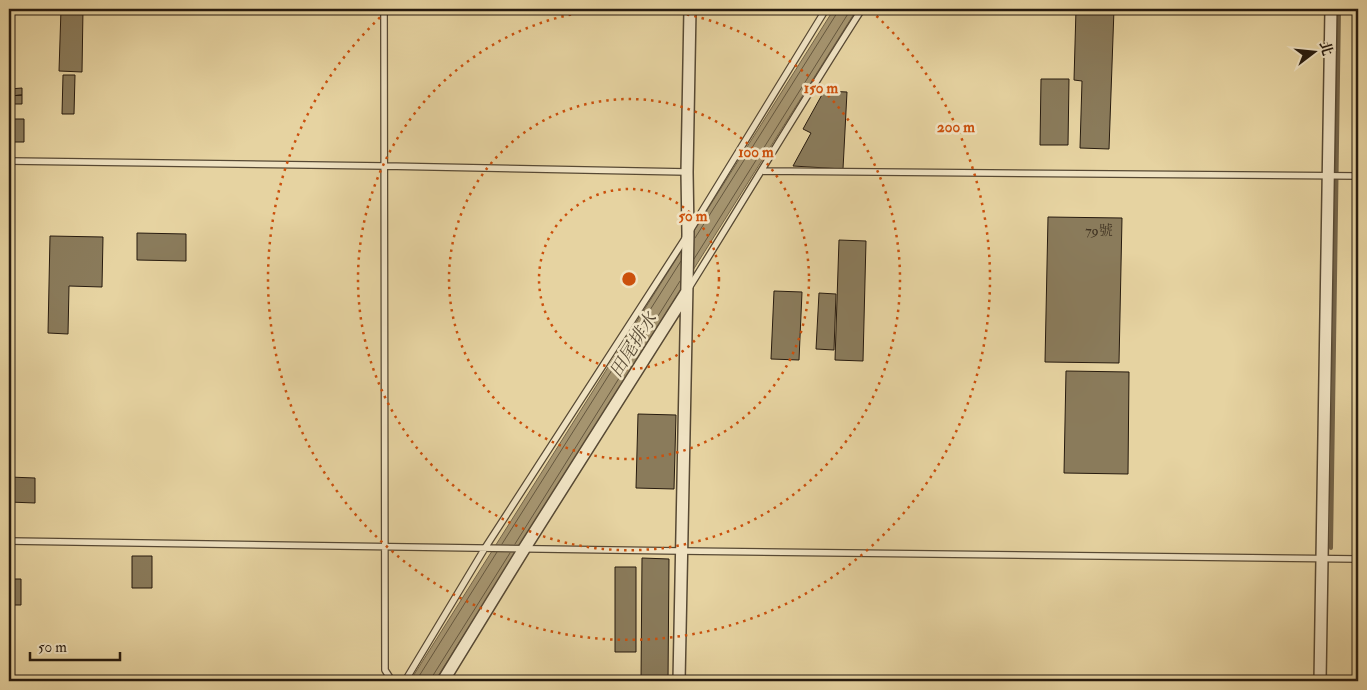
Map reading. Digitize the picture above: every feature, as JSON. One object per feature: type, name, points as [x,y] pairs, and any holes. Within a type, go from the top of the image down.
[{"type":"street","points":[[679,681],[688,234],[687,172],[690,9]]},
{"type":"street","points":[[1320,681],[1331,9]]},
{"type":"street","points":[[443,681],[686,292]]},
{"type":"lane","points":[[384,9],[385,670],[392,681]]},
{"type":"lane","points":[[404,681],[485,548],[688,234],[826,9]]},
{"type":"lane","points":[[686,292],[862,9]]},
{"type":"lane","points":[[9,161],[687,172]]},
{"type":"lane","points":[[762,171],[1358,176]]},
{"type":"lane","points":[[9,541],[681,551],[1358,558]]},
{"type":"water","name":"田尾排水","points":[[834,9],[857,9],[435,681],[410,681]]},
{"type":"building","points":[[61,9],[83,9],[82,72],[59,71]]},
{"type":"building","points":[[1076,9],[1114,9],[1109,149],[1080,148],[1082,81],[1074,80]]},
{"type":"building","points":[[63,75],[75,75],[74,114],[62,114]]},
{"type":"building","points":[[1041,79],[1069,79],[1068,145],[1040,145]]},
{"type":"building","points":[[22,88],[22,95],[9,96],[9,89]]},
{"type":"building","points":[[824,91],[847,92],[843,169],[793,166],[811,133],[803,129]]},
{"type":"building","points":[[22,95],[22,104],[9,104],[9,96]]},
{"type":"building","points":[[12,119],[24,119],[24,142],[13,142]]},
{"type":"building","points":[[1048,217],[1122,218],[1119,363],[1045,362]]},
{"type":"building","points":[[137,233],[186,234],[186,261],[137,260]]},
{"type":"building","points":[[50,236],[103,237],[102,287],[69,286],[68,334],[48,333]]},
{"type":"building","points":[[839,240],[866,241],[863,361],[835,360]]},
{"type":"building","points":[[774,291],[802,292],[799,360],[771,359]]},
{"type":"building","points":[[819,293],[836,294],[834,350],[816,349]]},
{"type":"building","points":[[1066,371],[1129,372],[1128,474],[1064,473]]},
{"type":"building","points":[[638,414],[676,415],[674,489],[636,488]]},
{"type":"building","points":[[9,477],[35,478],[35,503],[9,502]]},
{"type":"building","points":[[132,556],[152,556],[152,588],[132,588]]},
{"type":"building","points":[[642,558],[669,559],[668,681],[641,681]]},
{"type":"building","points":[[615,567],[636,567],[636,652],[615,652]]},
{"type":"building","points":[[9,579],[21,579],[21,605],[9,605]]},
{"type":"waterway","points":[[1331,548],[1339,9]]}]
